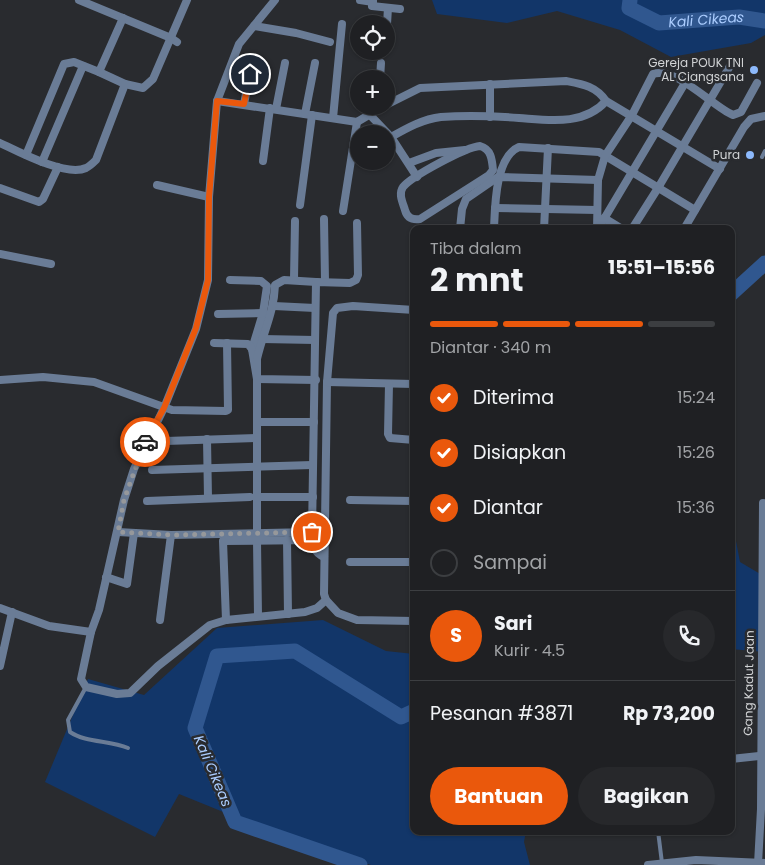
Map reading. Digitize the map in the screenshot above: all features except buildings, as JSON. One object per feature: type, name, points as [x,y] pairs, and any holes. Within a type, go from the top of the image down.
[{"type":"street","points":[[79,0],[174,40]]},
{"type":"street","points":[[26,155],[64,64],[71,61],[138,89],[147,86],[153,79],[174,40],[187,0]]},
{"type":"street","points":[[275,0],[239,44],[217,101],[209,197],[208,280],[196,328],[164,408],[134,469],[99,610],[90,632],[81,675],[82,683],[86,688],[117,694],[130,693],[179,648],[210,625],[226,620],[305,612],[317,608],[326,600]]},
{"type":"street","points":[[360,0],[373,1],[372,6],[400,9]]},
{"type":"street","points":[[388,8],[388,15]]},
{"type":"street","points":[[99,72],[123,18]]},
{"type":"street","points":[[333,118],[342,24]]},
{"type":"street","points":[[254,26],[296,33],[330,42]]},
{"type":"street","points":[[244,104],[252,58]]},
{"type":"street","points":[[263,161],[273,108],[285,62]]},
{"type":"street","points":[[381,70],[382,62]]},
{"type":"street","points":[[300,205],[315,63]]},
{"type":"street","points":[[42,162],[83,66]]},
{"type":"street","points":[[635,225],[730,66]]},
{"type":"street","points":[[597,225],[598,180],[605,156],[632,114],[653,74],[662,73],[685,83],[731,114],[736,115],[741,112],[756,83]]},
{"type":"street","points":[[395,101],[420,88],[566,81],[591,87],[609,103],[632,114],[719,168]]},
{"type":"street","points":[[600,225],[685,83]]},
{"type":"street","points":[[0,143],[58,167],[86,168],[96,160],[125,84]]},
{"type":"street","points":[[490,84],[490,118]]},
{"type":"street","points":[[217,101],[357,122],[368,115]]},
{"type":"street","points":[[395,135],[416,123],[440,117],[544,121],[578,119],[609,103]]},
{"type":"street","points":[[686,225],[744,127],[751,120],[765,116]]},
{"type":"street","points":[[343,211],[357,122]]},
{"type":"street","points":[[395,142],[417,177]]},
{"type":"street","points":[[409,163],[436,153],[480,146],[486,148],[490,153],[492,172],[420,219],[415,219],[406,214],[401,196],[403,187],[417,177],[469,149]]},
{"type":"street","points":[[494,225],[498,177],[515,148],[522,146],[592,151],[605,156],[695,210]]},
{"type":"street","points":[[544,225],[548,148]]},
{"type":"street","points":[[0,188],[39,202],[43,199],[58,167]]},
{"type":"street","points":[[460,225],[462,209],[466,199],[498,177],[546,180],[598,180]]},
{"type":"street","points":[[157,185],[209,197]]},
{"type":"street","points":[[495,208],[597,210]]},
{"type":"street","points":[[604,218],[615,225]]},
{"type":"street","points":[[324,219],[326,281]]},
{"type":"street","points":[[294,279],[295,221]]},
{"type":"street","points":[[258,616],[257,537],[253,497],[258,422],[257,359],[274,306],[275,285],[284,280],[294,279],[350,283],[357,278],[357,223]]},
{"type":"street","points":[[0,254],[51,264]]},
{"type":"street","points":[[230,280],[261,281],[266,283],[267,289],[263,313],[252,349],[257,379]]},
{"type":"street","points":[[316,282],[316,380],[312,465],[312,536],[314,549],[318,555],[324,557]]},
{"type":"street","points":[[274,306],[315,308]]},
{"type":"street","points":[[410,310],[352,306],[337,308],[331,322],[327,382],[324,557],[324,594],[326,600],[338,613],[357,620],[410,621]]},
{"type":"street","points":[[218,314],[263,313]]},
{"type":"street","points":[[262,339],[315,340]]},
{"type":"street","points":[[214,343],[245,342],[252,349]]},
{"type":"street","points":[[0,380],[42,377],[94,382],[172,410],[228,410],[227,343]]},
{"type":"street","points":[[257,379],[316,380]]},
{"type":"street","points":[[327,382],[410,384]]},
{"type":"street","points":[[390,384],[388,434],[390,438],[395,440],[410,440]]},
{"type":"street","points":[[258,422],[314,422]]},
{"type":"street","points":[[166,441],[256,438]]},
{"type":"street","points":[[206,439],[208,498]]},
{"type":"street","points":[[152,470],[312,465]]},
{"type":"street","points":[[147,501],[208,498],[313,497]]},
{"type":"street","points":[[350,500],[410,501]]},
{"type":"street","name":"Gang Kadut Jaan","points":[[761,863],[759,756],[763,503]]},
{"type":"street","points":[[118,532],[257,537],[312,536]]},
{"type":"street","points":[[106,577],[127,584],[134,533]]},
{"type":"street","points":[[160,620],[171,535]]},
{"type":"street","points":[[226,620],[224,541],[257,537],[287,540],[312,536]]},
{"type":"street","points":[[287,540],[288,614]]},
{"type":"street","points":[[350,562],[410,562]]},
{"type":"street","points":[[0,608],[49,626],[90,632]]},
{"type":"street","points":[[0,666],[12,612]]},
{"type":"street","points":[[735,759],[759,756]]},
{"type":"street","points":[[648,865],[696,860],[761,863]]},
{"type":"lane","points":[[762,157],[765,151]]},
{"type":"lane","points":[[86,688],[68,720],[70,732],[89,738],[116,742],[128,748]]},
{"type":"lane","points":[[658,835],[662,863]]},
{"type":"shaded area","points":[[432,0],[765,0],[765,35],[751,43],[671,57],[620,30],[557,11],[507,23],[437,14]]},
{"type":"shaded area","points":[[735,536],[740,562],[762,575],[765,652],[735,649]]},
{"type":"shaded area","points":[[323,620],[386,651],[410,654],[410,835],[525,835],[524,842],[530,865],[371,865],[305,845],[179,794],[155,837],[45,782],[88,679],[144,695],[217,628]]},
{"type":"waterway","name":"Kali Cikeas","points":[[630,0],[629,8],[659,23],[739,17],[765,21]]},
{"type":"waterway","name":"Kali Cikeas","points":[[735,290],[765,263]]},
{"type":"waterway","name":"Kali Cikeas","points":[[360,865],[235,822],[195,728],[217,656],[295,651],[401,717],[410,713]]},
{"type":"way so far","points":[[145,442],[124,500],[118,532],[171,535],[312,532]]},
{"type":"place","name":"Gereja POUK TNI AL Ciangsana","points":[[754,70]]},
{"type":"place","name":"Pura","points":[[750,155]]},
{"type":"route","points":[[145,442],[164,408],[196,328],[208,280],[209,197],[217,101],[244,104],[250,74]]}]
